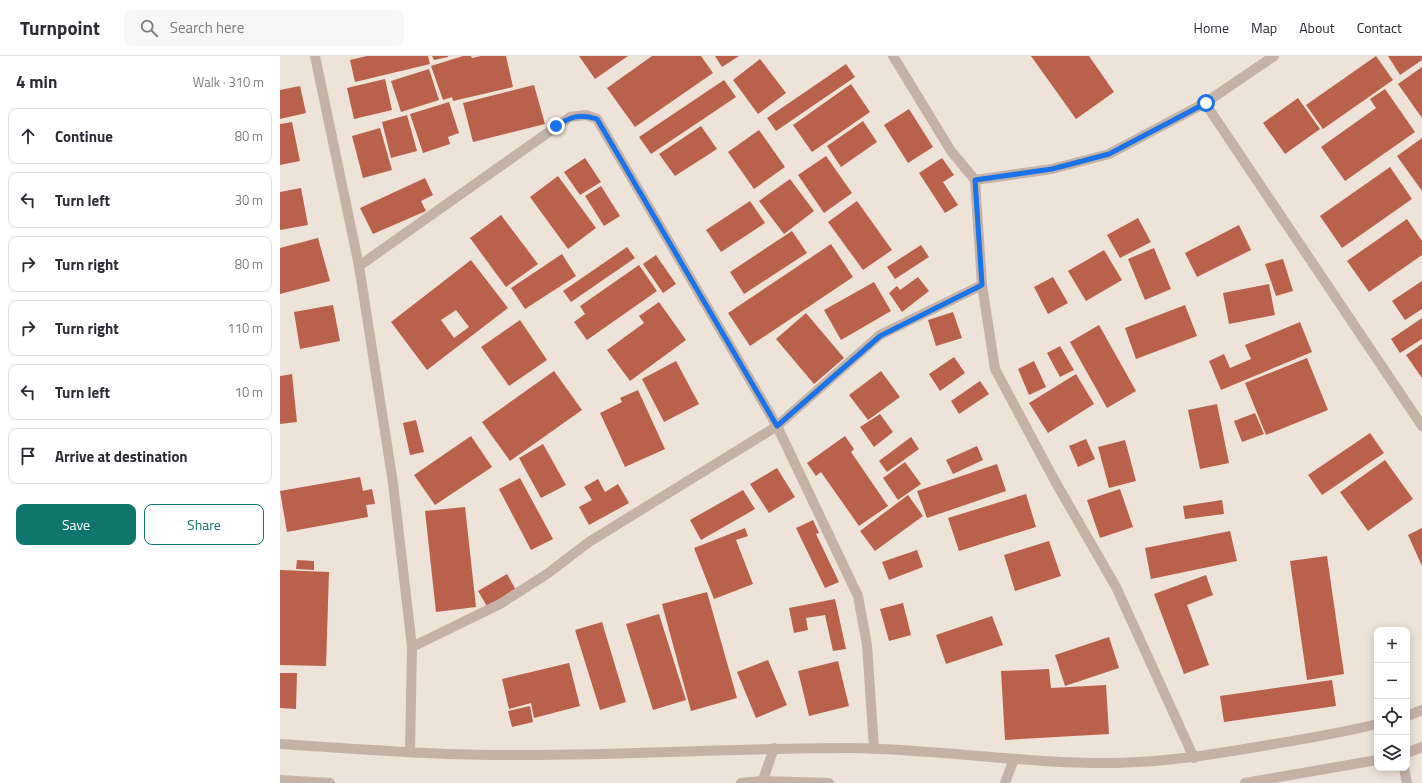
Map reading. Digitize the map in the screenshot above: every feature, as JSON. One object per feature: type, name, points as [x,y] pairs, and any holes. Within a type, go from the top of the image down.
[{"type":"street","points":[[315,56],[359,266],[393,483],[412,647],[410,752]]},
{"type":"street","points":[[893,56],[951,151],[975,180],[982,285],[995,369],[1056,483],[1116,587],[1194,758]]},
{"type":"street","points":[[975,180],[1052,169],[1109,154],[1206,103],[1274,56]]},
{"type":"street","points":[[1206,103],[1422,426]]},
{"type":"street","points":[[359,266],[570,117],[586,115],[597,119],[777,426],[858,596],[867,645],[874,748]]},
{"type":"street","points":[[412,647],[500,604],[547,574],[589,542],[777,426],[880,336],[982,285]]},
{"type":"street","points":[[1410,715],[1422,710]]},
{"type":"street","points":[[280,744],[410,752],[521,755],[638,754],[774,748],[874,748],[1014,759],[1115,763],[1194,758],[1340,733],[1374,725]]},
{"type":"street","points":[[762,782],[774,748]]},
{"type":"street","points":[[1410,752],[1422,748]]},
{"type":"street","points":[[1004,783],[1014,759]]},
{"type":"street","points":[[1245,783],[1374,761]]},
{"type":"street","points":[[1405,771],[1407,783]]},
{"type":"street","points":[[280,780],[330,783]]},
{"type":"street","points":[[741,783],[829,783]]},
{"type":"building","points":[[367,56],[428,56],[430,64],[355,82],[350,60]]},
{"type":"building","points":[[432,56],[448,56],[448,57],[434,60]]},
{"type":"building","points":[[463,56],[471,56],[472,58],[481,56],[506,56],[513,87],[453,101],[452,97],[443,100],[431,66]]},
{"type":"building","points":[[579,56],[628,56],[595,79]]},
{"type":"building","points":[[652,56],[701,56],[713,73],[635,127],[607,88]]},
{"type":"building","points":[[715,56],[739,56],[722,67]]},
{"type":"building","points":[[1031,56],[1089,56],[1114,92],[1076,119]]},
{"type":"building","points":[[1376,56],[1393,80],[1323,129],[1306,105]]},
{"type":"building","points":[[1388,56],[1422,56],[1422,60],[1400,75]]},
{"type":"building","points":[[760,59],[786,93],[758,114],[733,80]]},
{"type":"building","points":[[846,64],[855,77],[776,131],[767,118]]},
{"type":"building","points":[[1422,67],[1422,118],[1398,84]]},
{"type":"building","points":[[429,69],[439,100],[401,112],[391,81]]},
{"type":"building","points":[[385,79],[392,110],[354,119],[347,88]]},
{"type":"building","points":[[724,80],[736,97],[651,154],[639,137]]},
{"type":"building","points":[[851,84],[870,112],[812,152],[793,125]]},
{"type":"building","points":[[534,85],[545,124],[473,142],[463,103]]},
{"type":"building","points":[[300,86],[306,113],[280,119],[280,90]]},
{"type":"building","points":[[1385,89],[1415,132],[1345,181],[1321,147],[1376,108],[1370,99]]},
{"type":"building","points":[[1298,98],[1320,129],[1285,154],[1263,123]]},
{"type":"building","points":[[449,102],[459,133],[448,137],[450,144],[423,153],[410,114]]},
{"type":"building","points":[[909,109],[933,147],[908,163],[884,125]]},
{"type":"building","points":[[407,115],[417,151],[391,158],[382,122]]},
{"type":"building","points":[[863,121],[877,142],[841,167],[827,146]]},
{"type":"building","points":[[292,122],[300,161],[280,165],[280,124]]},
{"type":"building","points":[[701,126],[717,149],[675,176],[659,154]]},
{"type":"building","points":[[380,128],[392,170],[363,178],[352,136]]},
{"type":"building","points":[[759,130],[785,167],[754,189],[728,152]]},
{"type":"building","points":[[1422,138],[1422,191],[1397,156]]},
{"type":"building","points":[[826,156],[852,193],[824,213],[798,175]]},
{"type":"building","points":[[585,158],[601,182],[580,195],[564,172]]},
{"type":"building","points":[[942,158],[954,175],[943,182],[958,205],[945,213],[919,173]]},
{"type":"building","points":[[1390,167],[1412,199],[1342,248],[1320,216]]},
{"type":"building","points":[[558,176],[596,228],[568,249],[530,197]]},
{"type":"building","points":[[425,178],[433,195],[421,201],[426,211],[373,234],[360,208]]},
{"type":"building","points":[[790,179],[814,211],[784,234],[759,201]]},
{"type":"building","points":[[601,186],[620,216],[604,226],[585,196]]},
{"type":"building","points":[[301,188],[308,225],[280,230],[280,192]]},
{"type":"building","points":[[750,201],[765,223],[721,252],[706,230]]},
{"type":"building","points":[[857,201],[892,250],[863,270],[828,222]]},
{"type":"building","points":[[501,215],[538,264],[506,287],[470,238]]},
{"type":"building","points":[[1138,218],[1151,242],[1120,258],[1107,235]]},
{"type":"building","points":[[1407,219],[1422,241],[1422,255],[1369,292],[1347,261]]},
{"type":"building","points":[[1239,225],[1251,250],[1197,277],[1185,253]]},
{"type":"building","points":[[792,231],[807,253],[744,294],[730,272]]},
{"type":"building","points":[[318,238],[330,281],[280,294],[280,248]]},
{"type":"building","points":[[831,244],[853,277],[750,346],[728,313]]},
{"type":"building","points":[[921,245],[929,257],[895,279],[887,267]]},
{"type":"building","points":[[627,247],[635,258],[571,302],[563,291]]},
{"type":"building","points":[[1154,248],[1171,289],[1145,300],[1128,259]]},
{"type":"building","points":[[1104,250],[1122,280],[1086,301],[1068,271]]},
{"type":"building","points":[[562,254],[576,276],[525,309],[511,288]]},
{"type":"building","points":[[656,255],[676,284],[663,293],[643,264]]},
{"type":"building","points":[[1283,259],[1293,291],[1276,296],[1265,264]]},
{"type":"building","points":[[471,260],[508,308],[427,370],[391,322]],"holes":[[[456,310],[469,327],[454,338],[441,320]]]},
{"type":"building","points":[[639,265],[657,291],[587,340],[574,322],[585,314],[580,306]]},
{"type":"building","points":[[918,277],[929,291],[902,312],[889,293],[897,286],[900,290]]},
{"type":"building","points":[[1053,277],[1068,303],[1048,314],[1034,287]]},
{"type":"building","points":[[1422,281],[1422,309],[1405,320],[1392,301]]},
{"type":"building","points":[[874,282],[891,311],[841,340],[824,310]]},
{"type":"building","points":[[1269,284],[1275,315],[1229,324],[1223,293]]},
{"type":"building","points":[[659,302],[686,340],[630,381],[607,350],[644,323],[639,316]]},
{"type":"building","points":[[333,305],[340,341],[300,349],[294,312]]},
{"type":"building","points":[[1185,305],[1197,336],[1136,359],[1125,328]]},
{"type":"building","points":[[953,312],[962,338],[936,346],[928,320]]},
{"type":"building","points":[[806,313],[844,358],[814,384],[776,339]]},
{"type":"building","points":[[1422,318],[1422,339],[1400,353],[1391,339]]},
{"type":"building","points":[[520,320],[547,360],[509,386],[481,347]]},
{"type":"building","points":[[1300,322],[1312,352],[1221,390],[1209,361],[1224,354],[1230,368],[1251,359],[1245,345]]},
{"type":"building","points":[[1099,325],[1136,391],[1107,408],[1070,342]]},
{"type":"building","points":[[1422,344],[1422,378],[1406,355]]},
{"type":"building","points":[[1060,346],[1074,370],[1060,377],[1047,353]]},
{"type":"building","points":[[954,357],[965,373],[940,391],[929,374]]},
{"type":"building","points":[[1307,358],[1328,410],[1266,435],[1245,383]]},
{"type":"building","points":[[676,361],[699,404],[664,422],[642,379]]},
{"type":"building","points":[[1034,361],[1046,387],[1029,395],[1018,369]]},
{"type":"building","points":[[554,371],[582,410],[510,461],[482,422]]},
{"type":"building","points":[[881,371],[900,397],[868,420],[849,395]]},
{"type":"building","points":[[292,374],[297,422],[280,424],[280,376]]},
{"type":"building","points":[[1076,374],[1094,404],[1048,433],[1029,403]]},
{"type":"building","points":[[980,381],[989,394],[959,414],[951,401]]},
{"type":"building","points":[[638,390],[665,449],[625,467],[600,413],[622,402],[620,398]]},
{"type":"building","points":[[1217,404],[1229,463],[1200,469],[1188,410]]},
{"type":"building","points":[[1255,413],[1264,434],[1242,442],[1234,421]]},
{"type":"building","points":[[880,414],[893,432],[874,447],[860,427]]},
{"type":"building","points":[[416,420],[424,452],[410,455],[403,423]]},
{"type":"building","points":[[1370,433],[1384,453],[1322,495],[1308,475]]},
{"type":"building","points":[[471,436],[492,467],[435,505],[414,475]]},
{"type":"building","points":[[845,436],[854,449],[851,452],[888,506],[859,526],[821,472],[816,476],[807,463]]},
{"type":"building","points":[[911,437],[919,449],[887,472],[879,461]]},
{"type":"building","points":[[1086,439],[1095,459],[1078,467],[1069,446]]},
{"type":"building","points":[[1125,440],[1136,481],[1109,488],[1098,447]]},
{"type":"building","points":[[543,444],[566,485],[541,498],[519,458]]},
{"type":"building","points":[[977,446],[983,460],[953,474],[946,460]]},
{"type":"building","points":[[1385,460],[1413,499],[1368,531],[1340,492]]},
{"type":"building","points":[[905,462],[921,484],[898,500],[883,478]]},
{"type":"building","points":[[997,464],[1006,491],[927,518],[917,491]]},
{"type":"building","points":[[777,468],[795,497],[769,513],[750,484]]},
{"type":"building","points":[[360,477],[363,491],[372,489],[375,504],[366,505],[368,517],[287,532],[280,491]]},
{"type":"building","points":[[520,478],[553,539],[531,550],[499,489]]},
{"type":"building","points":[[598,479],[605,492],[618,484],[629,503],[589,525],[579,507],[592,500],[584,487]]},
{"type":"building","points":[[1120,489],[1133,527],[1100,538],[1087,500]]},
{"type":"building","points":[[743,490],[755,509],[701,540],[690,520]]},
{"type":"building","points":[[1026,494],[1036,527],[959,551],[948,518]]},
{"type":"building","points":[[908,495],[923,516],[875,551],[860,531]]},
{"type":"building","points":[[1222,500],[1224,514],[1185,519],[1183,506]]},
{"type":"building","points":[[465,507],[476,607],[436,612],[425,511]]},
{"type":"building","points":[[813,520],[819,533],[816,534],[839,582],[825,588],[796,528]]},
{"type":"building","points":[[745,528],[748,536],[736,540],[753,584],[714,599],[694,548]]},
{"type":"building","points":[[1422,528],[1422,566],[1408,535]]},
{"type":"building","points":[[1230,531],[1237,561],[1151,579],[1145,548]]},
{"type":"building","points":[[1049,541],[1061,576],[1015,591],[1004,555]]},
{"type":"building","points":[[917,550],[923,567],[889,580],[882,562]]},
{"type":"building","points":[[1327,556],[1344,674],[1307,680],[1290,561]]},
{"type":"building","points":[[297,560],[314,561],[314,570],[296,569]]},
{"type":"building","points":[[280,570],[329,572],[326,666],[280,665]]},
{"type":"building","points":[[507,574],[517,592],[488,608],[478,591]]},
{"type":"building","points":[[1206,575],[1213,595],[1187,605],[1209,665],[1184,674],[1154,594]]},
{"type":"building","points":[[707,592],[737,698],[691,711],[662,604]]},
{"type":"building","points":[[835,599],[846,649],[833,651],[825,615],[806,618],[808,630],[794,633],[789,608]]},
{"type":"building","points":[[903,603],[911,635],[889,641],[880,609]]},
{"type":"building","points":[[659,614],[686,700],[653,710],[626,624]]},
{"type":"building","points":[[992,616],[1003,645],[946,664],[936,635]]},
{"type":"building","points":[[602,622],[626,702],[600,710],[575,630]]},
{"type":"building","points":[[1109,637],[1119,668],[1065,686],[1055,655]]},
{"type":"building","points":[[768,660],[787,705],[756,718],[737,672]]},
{"type":"building","points":[[838,661],[849,706],[809,716],[798,671]]},
{"type":"building","points":[[569,663],[580,706],[534,718],[531,703],[509,709],[502,679]]},
{"type":"building","points":[[1049,669],[1051,688],[1106,685],[1109,734],[1005,740],[1001,671]]},
{"type":"building","points":[[280,673],[297,673],[296,709],[280,708]]},
{"type":"building","points":[[1332,680],[1336,706],[1224,722],[1220,696]]},
{"type":"building","points":[[530,706],[533,722],[512,727],[508,711]]},
{"type":"route","points":[[556,126],[570,117],[586,115],[597,119],[610,138],[777,426],[880,336],[982,285],[975,180],[1052,169],[1109,154],[1206,103]]}]
